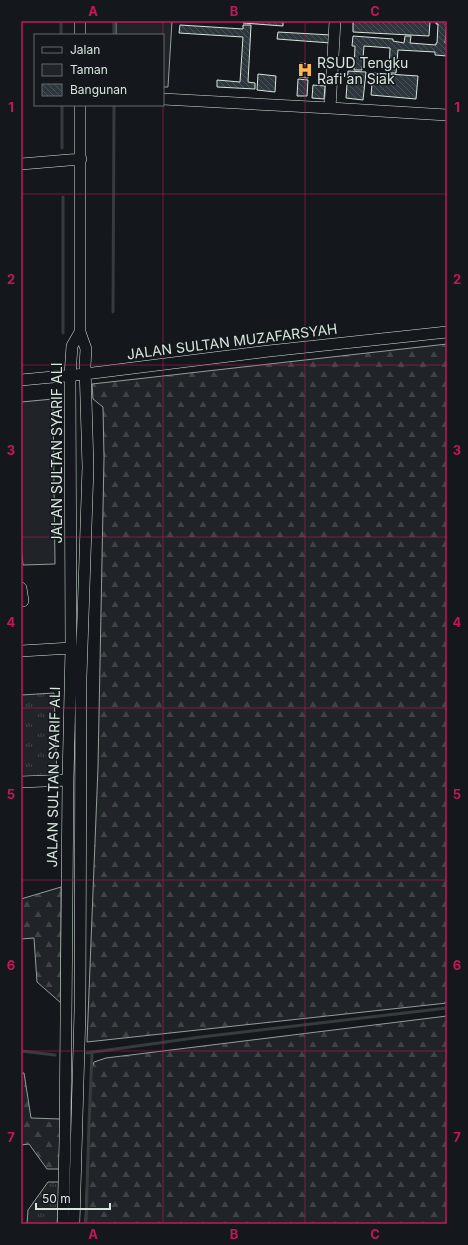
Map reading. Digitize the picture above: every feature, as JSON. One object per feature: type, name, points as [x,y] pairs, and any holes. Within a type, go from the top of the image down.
[{"type":"street","points":[[80,21],[80,34]]},
{"type":"street","points":[[330,108],[335,21]]},
{"type":"street","points":[[164,99],[447,115]]},
{"type":"street","name":"JALAN SULTAN SYARIF ALI","points":[[74,1224],[80,1022],[81,677],[88,467],[85,374],[86,349],[80,332],[80,106]]},
{"type":"street","points":[[21,164],[81,159]]},
{"type":"street","name":"JALAN SULTAN SYARIF ALI","points":[[63,1224],[70,648],[70,375],[72,346],[80,332]]},
{"type":"street","name":"JALAN SULTAN MUZAFARSYAH","points":[[21,380],[85,374],[269,351],[447,332]]},
{"type":"street","points":[[21,588],[23,601]]},
{"type":"street","points":[[21,651],[70,648]]},
{"type":"street","points":[[21,782],[68,780]]},
{"type":"street","points":[[66,1022],[80,1022]]},
{"type":"green space","points":[[116,21],[172,21],[168,87],[164,87],[164,34],[116,34]]},
{"type":"green space","points":[[447,344],[447,1003],[87,1042],[98,767],[104,457],[103,407],[93,399],[92,384]]},
{"type":"green space","points":[[53,399],[55,564],[23,565],[21,547],[21,402]]},
{"type":"green space","points":[[54,693],[57,776],[21,777],[21,695]]},
{"type":"green space","points":[[61,887],[61,1003],[37,982],[34,938],[21,939],[21,899]]},
{"type":"green space","points":[[447,1016],[447,1224],[85,1224],[91,1070],[94,1062],[106,1058]]},
{"type":"green space","points":[[21,1073],[24,1073],[31,1118],[60,1119],[60,1169],[47,1169],[29,1144],[21,1145]]},
{"type":"green space","points":[[48,1182],[60,1182],[57,1224],[27,1224],[28,1210]]},
{"type":"building","points":[[243,21],[283,21],[283,26],[243,23]]},
{"type":"building","points":[[353,21],[430,21],[429,36],[353,32]]},
{"type":"building","points":[[436,21],[447,21],[445,43],[447,43],[447,56],[435,55],[435,52],[398,50],[396,73],[389,73],[390,48],[364,46],[362,70],[354,70],[355,46],[352,46],[353,36],[393,39],[393,41],[404,43],[405,36],[411,36],[410,43],[436,45],[438,24],[436,24]]},
{"type":"building","points":[[180,25],[243,29],[243,25],[251,25],[248,82],[255,83],[255,89],[217,87],[217,80],[240,82],[243,37],[179,33]]},
{"type":"building","points":[[278,32],[331,35],[331,43],[277,39]]},
{"type":"building","points":[[300,63],[309,64],[308,70],[299,69]]},
{"type":"building","points":[[300,71],[309,72],[308,78],[299,77]]},
{"type":"building","points":[[348,71],[366,72],[363,100],[346,98]]},
{"type":"building","points":[[373,73],[418,76],[416,99],[371,95]]},
{"type":"building","points":[[258,74],[276,76],[275,92],[257,90]]},
{"type":"building","points":[[298,79],[308,80],[307,96],[297,96]]},
{"type":"building","points":[[313,85],[325,86],[324,99],[312,98]]},
{"type":"waterway","points":[[61,21],[61,34]]},
{"type":"waterway","points":[[114,21],[114,34]]},
{"type":"waterway","points":[[62,106],[62,148]]},
{"type":"waterway","points":[[113,312],[114,106]]},
{"type":"waterway","points":[[63,197],[63,333]]},
{"type":"waterway","points":[[87,1053],[201,1037],[447,1008]]},
{"type":"waterway","points":[[21,1051],[55,1055]]},
{"type":"waterway","points":[[86,1224],[92,1053]]},
{"type":"place","name":"RSUD Tengku Rafi'an Siak","points":[[305,70]]}]
